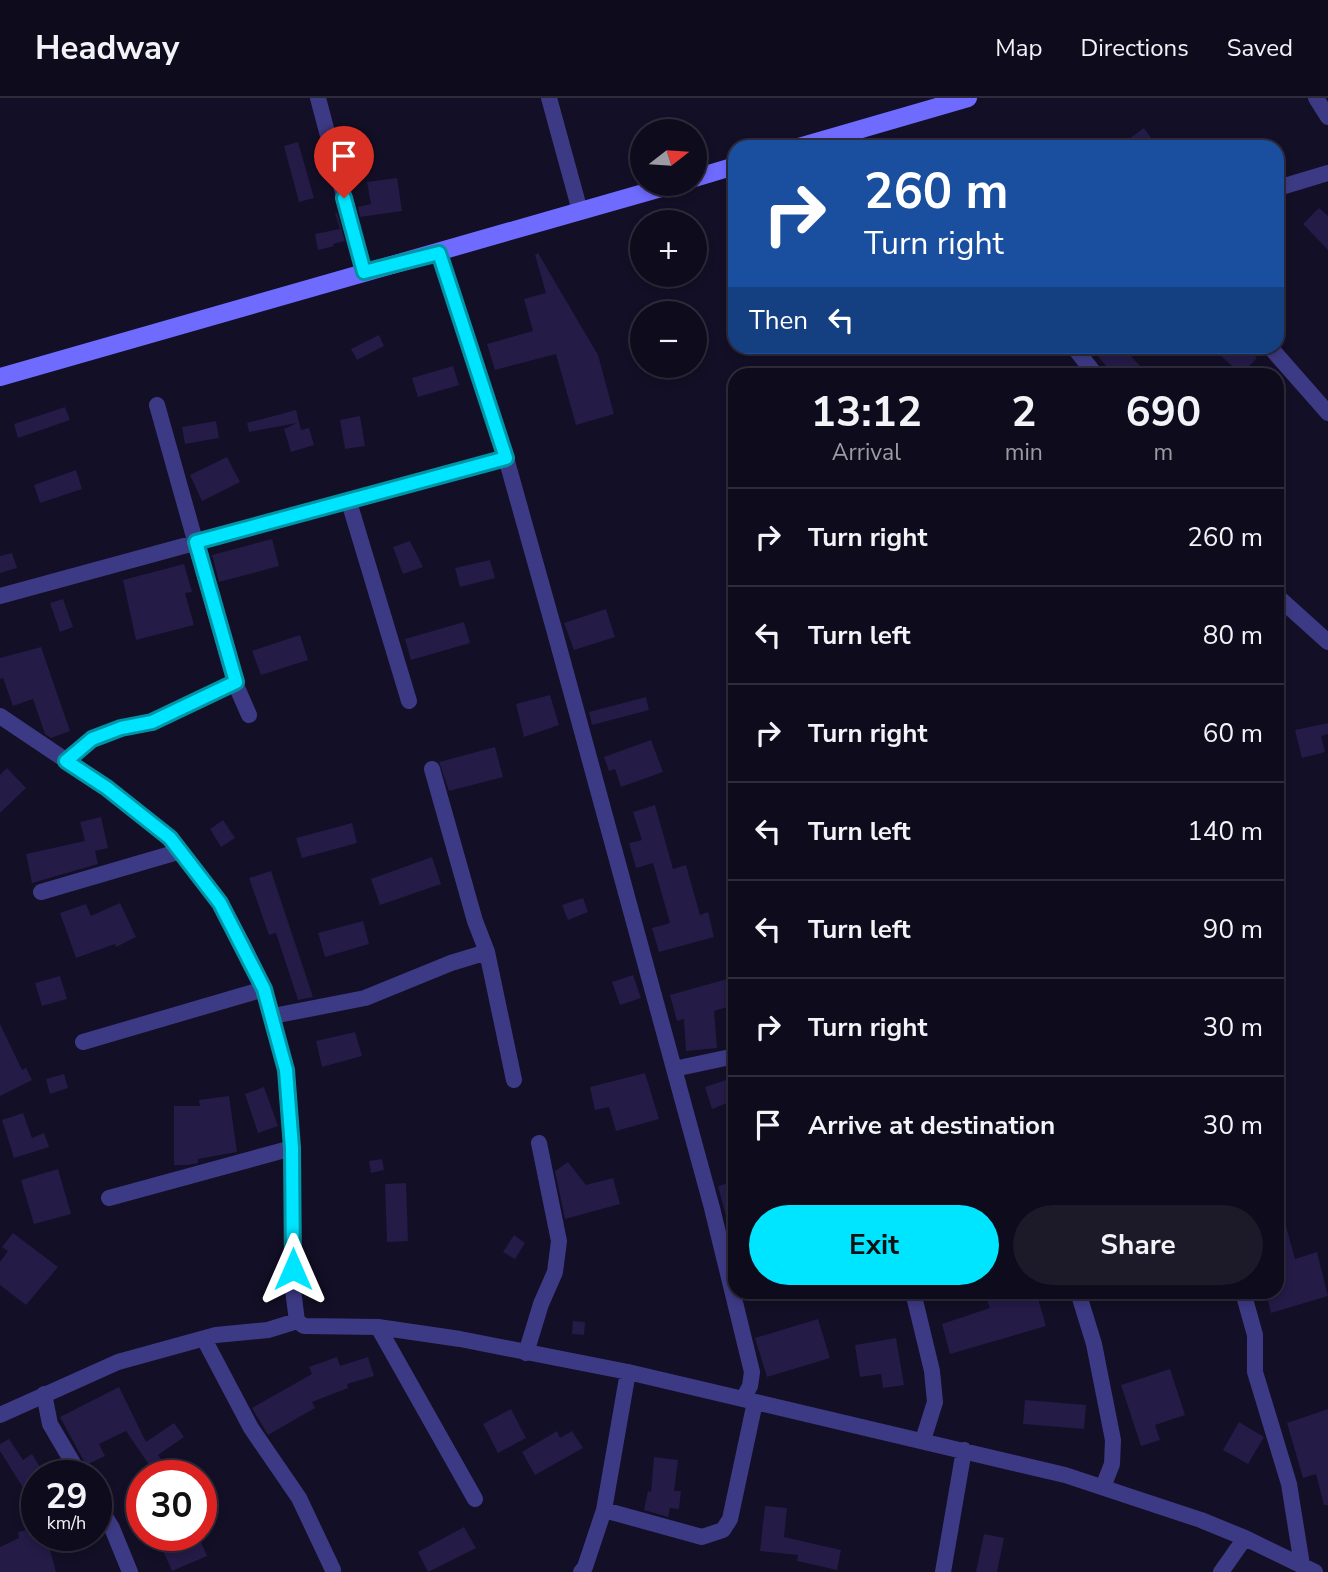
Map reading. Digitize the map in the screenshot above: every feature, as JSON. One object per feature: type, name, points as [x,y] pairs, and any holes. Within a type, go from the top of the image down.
[{"type":"street","points":[[318,98],[364,272]]},
{"type":"street","points":[[549,98],[580,211]]},
{"type":"street","points":[[823,140],[968,98]]},
{"type":"street","points":[[1316,98],[1328,117]]},
{"type":"street","points":[[707,174],[728,168]]},
{"type":"street","points":[[1284,186],[1328,173]]},
{"type":"street","points":[[0,377],[633,196]]},
{"type":"street","points":[[439,253],[506,458],[728,1273]]},
{"type":"street","points":[[1080,354],[1091,368]]},
{"type":"street","points":[[1277,354],[1322,397],[1328,413]]},
{"type":"street","points":[[157,405],[236,682],[249,716]]},
{"type":"street","points":[[0,596],[506,458]]},
{"type":"street","points":[[349,502],[409,701]]},
{"type":"street","points":[[1284,602],[1325,637]]},
{"type":"street","points":[[66,761],[92,739],[121,728],[152,722],[236,682]]},
{"type":"street","points":[[0,716],[107,788],[170,838],[220,903],[264,989],[286,1070],[292,1148],[293,1290],[297,1321],[304,1326],[378,1327],[460,1339],[628,1372],[923,1440],[1103,1487],[1201,1520],[1309,1569]]},
{"type":"street","points":[[432,769],[475,921],[487,952],[514,1080]]},
{"type":"street","points":[[41,892],[181,851]]},
{"type":"street","points":[[273,1017],[365,998],[451,963],[487,952]]},
{"type":"street","points":[[83,1042],[264,989]]},
{"type":"street","points":[[674,1069],[728,1057]]},
{"type":"street","points":[[526,1353],[541,1304],[555,1272],[559,1241],[538,1143]]},
{"type":"street","points":[[108,1198],[292,1148]]},
{"type":"street","points":[[604,1510],[702,1537],[723,1530],[730,1518],[752,1371],[734,1299]]},
{"type":"street","points":[[915,1299],[932,1371],[935,1402],[923,1440]]},
{"type":"street","points":[[1080,1299],[1094,1344],[1113,1440],[1112,1464],[1103,1487]]},
{"type":"street","points":[[1245,1299],[1255,1335],[1255,1372],[1289,1484],[1309,1569]]},
{"type":"street","points":[[0,1415],[118,1362],[204,1339],[268,1330],[297,1321]]},
{"type":"street","points":[[378,1327],[475,1499]]},
{"type":"street","points":[[204,1339],[251,1427],[299,1498],[332,1570]]},
{"type":"street","points":[[581,1572],[604,1510],[628,1372]]},
{"type":"street","points":[[44,1394],[50,1424],[71,1460]]},
{"type":"street","points":[[943,1572],[964,1450]]},
{"type":"street","points":[[112,1528],[130,1572]]},
{"type":"street","points":[[1221,1572],[1245,1538]]},
{"type":"building","points":[[1144,128],[1152,140],[1128,140]]},
{"type":"building","points":[[298,142],[314,198],[299,202],[284,146]]},
{"type":"building","points":[[397,178],[402,211],[360,217],[358,207],[371,204],[367,182]]},
{"type":"building","points":[[1319,208],[1328,216],[1328,250],[1303,224]]},
{"type":"building","points":[[335,213],[345,241],[318,250],[315,234],[340,229]]},
{"type":"building","points":[[538,253],[598,355],[614,414],[576,425],[556,354],[495,370],[487,344],[533,331],[524,299],[546,293],[535,255]]},
{"type":"building","points":[[379,335],[384,346],[357,360],[351,349]]},
{"type":"building","points":[[1096,354],[1129,354],[1142,368],[1108,368]]},
{"type":"building","points":[[1219,354],[1253,354],[1257,358],[1247,368],[1234,368]]},
{"type":"building","points":[[453,366],[459,385],[418,397],[412,378]]},
{"type":"building","points":[[65,407],[70,420],[18,438],[14,424]]},
{"type":"building","points":[[296,410],[301,430],[309,428],[314,445],[291,452],[284,429],[297,423],[249,432],[247,423]]},
{"type":"building","points":[[360,416],[365,446],[345,449],[340,420]]},
{"type":"building","points":[[216,421],[219,438],[185,444],[182,427]]},
{"type":"building","points":[[227,457],[240,482],[202,501],[190,475]]},
{"type":"building","points":[[76,470],[82,489],[40,503],[34,485]]},
{"type":"building","points":[[272,539],[279,566],[219,582],[212,555]]},
{"type":"building","points":[[410,541],[423,567],[403,574],[393,547]]},
{"type":"building","points":[[12,553],[17,568],[0,573],[0,556]]},
{"type":"building","points":[[490,560],[495,578],[460,587],[455,568]]},
{"type":"building","points":[[184,564],[192,592],[185,593],[194,625],[136,640],[123,580]]},
{"type":"building","points":[[63,599],[73,627],[60,632],[50,603]]},
{"type":"building","points":[[606,609],[615,637],[574,650],[564,623]]},
{"type":"building","points":[[464,622],[470,643],[411,660],[405,639]]},
{"type":"building","points":[[300,635],[308,660],[261,675],[252,651]]},
{"type":"building","points":[[41,647],[70,731],[51,738],[45,734],[33,699],[13,706],[3,678],[0,679],[0,658]]},
{"type":"building","points":[[550,695],[559,725],[524,737],[516,704]]},
{"type":"building","points":[[646,697],[649,710],[592,725],[589,712]]},
{"type":"building","points":[[1328,723],[1328,734],[1321,736],[1325,752],[1302,758],[1295,730]]},
{"type":"building","points":[[651,740],[663,772],[621,787],[615,769],[609,771],[604,757]]},
{"type":"building","points":[[495,747],[503,777],[449,791],[439,762]]},
{"type":"building","points":[[7,768],[26,788],[0,813],[0,775]]},
{"type":"building","points":[[655,805],[673,869],[686,865],[700,915],[708,912],[714,937],[659,952],[652,928],[670,923],[653,863],[636,868],[629,843],[642,840],[633,812]]},
{"type":"building","points":[[101,817],[108,848],[95,851],[98,864],[32,883],[26,854],[85,841],[80,822]]},
{"type":"building","points":[[223,820],[235,838],[221,847],[210,829]]},
{"type":"building","points":[[352,823],[357,843],[302,858],[296,838]]},
{"type":"building","points":[[432,857],[441,884],[380,905],[371,879]]},
{"type":"building","points":[[271,871],[313,997],[298,1000],[276,933],[269,935],[249,878]]},
{"type":"building","points":[[583,898],[588,912],[568,920],[562,905]]},
{"type":"building","points":[[120,903],[136,937],[116,947],[115,944],[76,958],[60,913],[86,904],[91,916]]},
{"type":"building","points":[[363,921],[369,944],[325,957],[318,933]]},
{"type":"building","points":[[633,975],[641,998],[620,1005],[612,982]]},
{"type":"building","points":[[60,976],[67,999],[42,1006],[35,983]]},
{"type":"building","points":[[727,979],[728,1007],[714,1011],[717,1048],[686,1051],[684,1019],[677,1021],[670,995]]},
{"type":"building","points":[[0,1024],[22,1070],[26,1068],[32,1080],[0,1096]]},
{"type":"building","points":[[355,1032],[362,1056],[322,1067],[316,1041]]},
{"type":"building","points":[[645,1073],[659,1119],[616,1131],[609,1107],[595,1110],[590,1087]]},
{"type":"building","points":[[64,1074],[68,1088],[50,1094],[46,1079]]},
{"type":"building","points":[[728,1079],[728,1103],[712,1109],[705,1087]]},
{"type":"building","points":[[264,1087],[278,1126],[258,1133],[245,1094]]},
{"type":"building","points":[[229,1096],[237,1152],[198,1159],[198,1163],[174,1165],[174,1106],[200,1106],[199,1100]]},
{"type":"building","points":[[23,1113],[32,1138],[44,1133],[49,1147],[14,1158],[2,1120]]},
{"type":"building","points":[[382,1159],[384,1170],[371,1173],[369,1161]]},
{"type":"building","points":[[568,1162],[586,1185],[613,1178],[620,1204],[565,1219],[555,1171]]},
{"type":"building","points":[[58,1169],[71,1214],[34,1224],[21,1180]]},
{"type":"building","points":[[406,1183],[408,1241],[387,1242],[385,1184]]},
{"type":"building","points":[[728,1183],[728,1224],[718,1186]]},
{"type":"building","points":[[1284,1219],[1295,1259],[1317,1252],[1328,1296],[1271,1313],[1268,1299],[1284,1299]]},
{"type":"building","points":[[13,1233],[58,1267],[26,1305],[0,1285],[0,1262],[8,1251],[2,1247]]},
{"type":"building","points":[[514,1235],[525,1243],[515,1259],[503,1252]]},
{"type":"building","points":[[987,1299],[1038,1299],[1046,1326],[950,1354],[942,1324],[990,1308]]},
{"type":"building","points":[[818,1319],[830,1358],[767,1377],[755,1338]]},
{"type":"building","points":[[573,1321],[585,1322],[584,1335],[572,1334]]},
{"type":"building","points":[[896,1338],[904,1385],[883,1388],[881,1374],[860,1377],[855,1345]]},
{"type":"building","points":[[337,1357],[340,1366],[368,1357],[374,1376],[347,1384],[348,1388],[312,1402],[315,1408],[268,1435],[252,1408],[312,1374],[309,1367]]},
{"type":"building","points":[[1170,1369],[1185,1415],[1155,1425],[1160,1440],[1141,1446],[1121,1385]]},
{"type":"building","points":[[119,1387],[146,1442],[174,1423],[184,1437],[158,1455],[162,1460],[146,1460],[126,1431],[99,1444],[105,1456],[97,1460],[83,1460],[60,1417]]},
{"type":"building","points":[[1025,1400],[1086,1405],[1084,1429],[1023,1424]]},
{"type":"building","points":[[511,1409],[526,1438],[498,1453],[483,1424]]},
{"type":"building","points":[[1328,1409],[1328,1505],[1324,1505],[1316,1474],[1303,1478],[1287,1423]]},
{"type":"building","points":[[1239,1422],[1264,1437],[1248,1464],[1223,1450]]},
{"type":"building","points":[[557,1431],[560,1438],[572,1431],[583,1448],[535,1475],[522,1452]]},
{"type":"building","points":[[9,1439],[23,1460],[21,1484],[0,1451],[0,1444]]},
{"type":"building","points":[[32,1454],[36,1460],[23,1460]]},
{"type":"building","points":[[654,1457],[678,1460],[674,1491],[681,1491],[679,1509],[670,1508],[668,1517],[644,1510],[648,1491],[651,1492]]},
{"type":"building","points":[[765,1506],[787,1508],[784,1537],[841,1550],[837,1570],[797,1561],[798,1555],[760,1551]]},
{"type":"building","points":[[464,1527],[476,1548],[428,1572],[418,1552]]},
{"type":"building","points":[[21,1531],[21,1551],[50,1551],[56,1572],[0,1572],[0,1547],[19,1538],[18,1532]]},
{"type":"building","points":[[984,1534],[1004,1538],[997,1572],[976,1572]]},
{"type":"building","points":[[163,1551],[205,1551],[207,1556],[172,1571]]},
{"type":"route","points":[[293,1269],[292,1148],[286,1070],[264,989],[220,903],[170,838],[107,788],[66,761],[92,739],[121,728],[152,722],[236,682],[196,542],[506,458],[439,253],[364,272],[344,198]]}]
